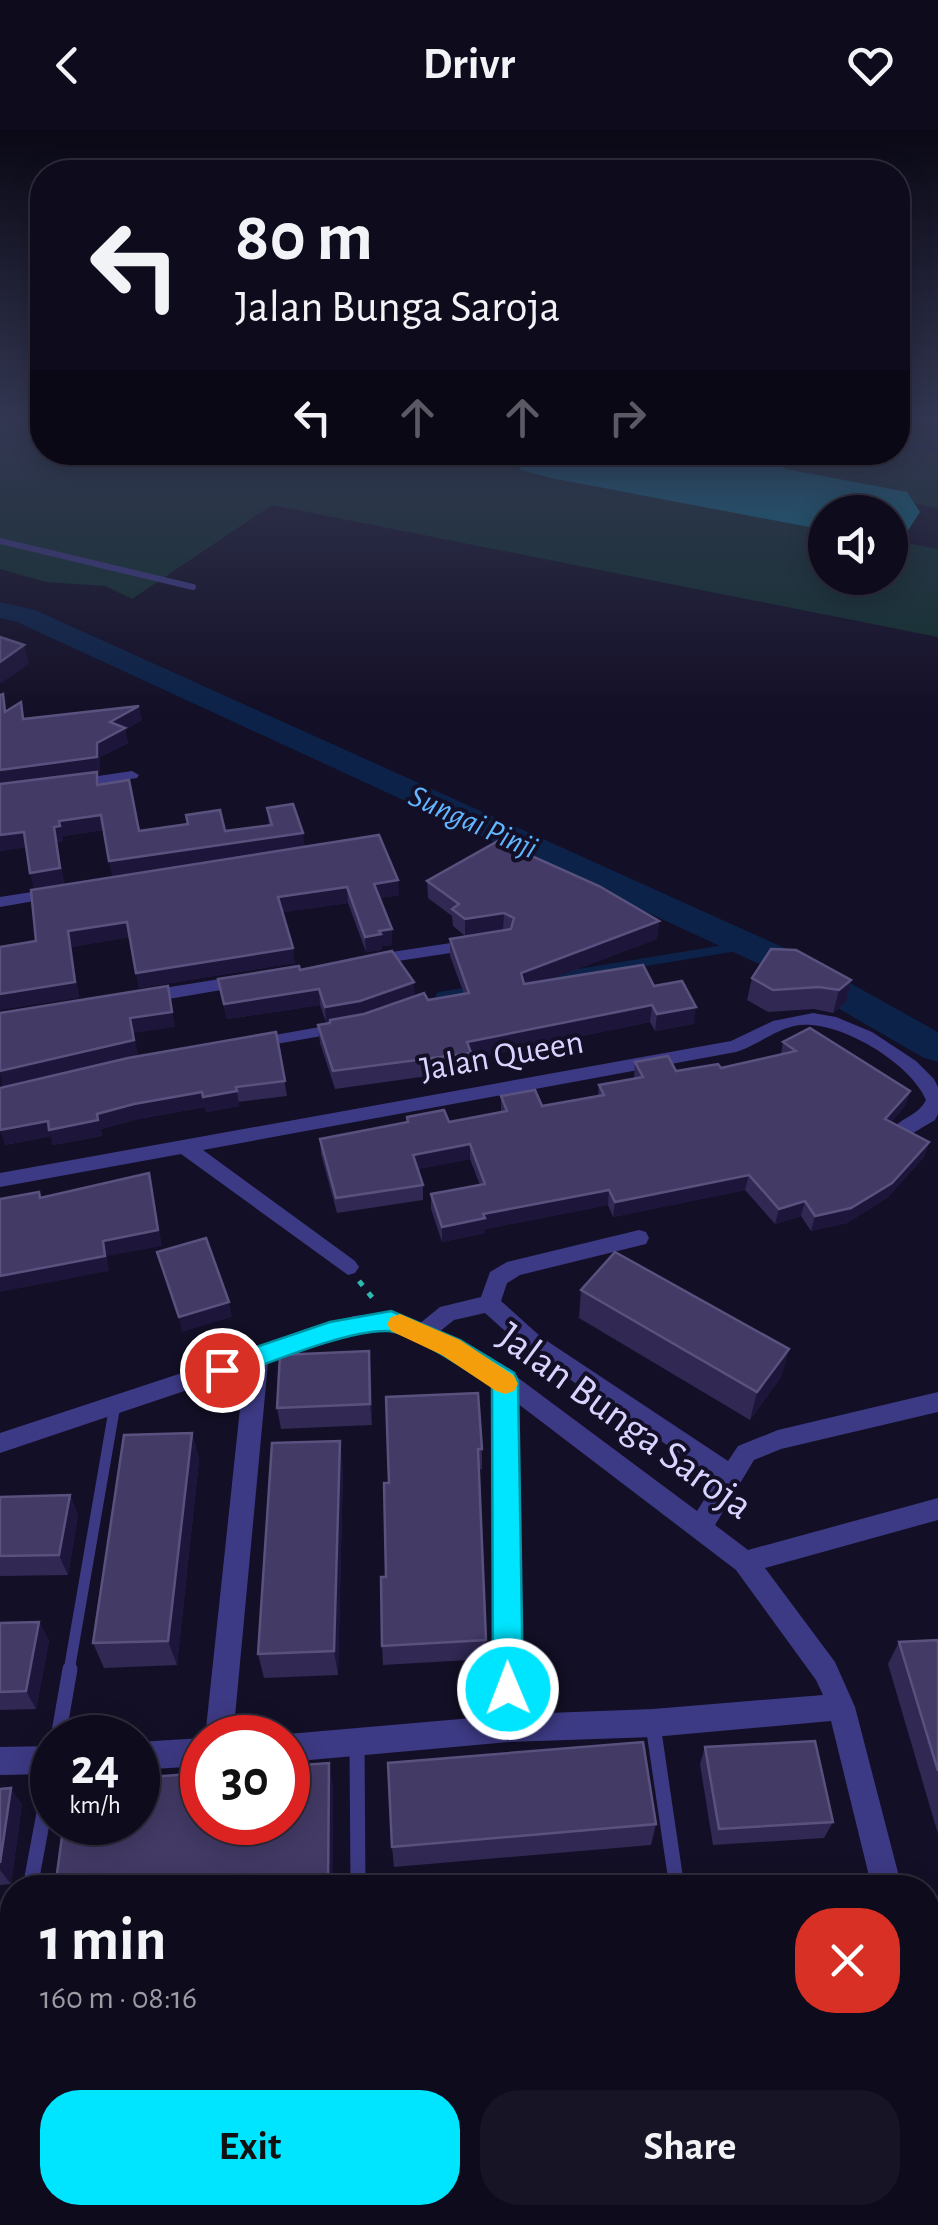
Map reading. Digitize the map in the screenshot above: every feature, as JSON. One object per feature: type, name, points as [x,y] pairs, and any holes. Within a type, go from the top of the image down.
[{"type":"street","points":[[57,786],[132,776]]},
{"type":"street","points":[[0,902],[76,890]]},
{"type":"street","points":[[348,964],[504,939]]},
{"type":"street","points":[[116,1002],[271,977]]},
{"type":"street","name":"Jalan Queen","points":[[0,1180],[736,1046],[787,1021],[834,1019],[902,1060],[930,1086],[935,1100],[928,1115],[901,1132]]},
{"type":"street","points":[[185,1147],[348,1267]]},
{"type":"street","points":[[490,1304],[498,1278],[514,1268],[639,1238]]},
{"type":"street","points":[[424,1333],[448,1313],[490,1304]]},
{"type":"street","points":[[490,1304],[532,1343],[730,1476]]},
{"type":"street","points":[[0,1443],[354,1326],[391,1320]]},
{"type":"street","name":"Jalan Bunga Saroja","points":[[391,1320],[424,1333],[505,1381],[745,1562],[826,1672],[841,1707],[884,1875]]},
{"type":"street","points":[[221,1715],[257,1358]]},
{"type":"street","points":[[505,1381],[508,1728]]},
{"type":"street","points":[[702,1526],[746,1453],[778,1440],[938,1402]]},
{"type":"street","points":[[745,1562],[938,1509]]},
{"type":"street","points":[[310,1747],[508,1728],[653,1722],[841,1707]]},
{"type":"street","points":[[0,1761],[30,1760]]},
{"type":"lane","points":[[0,541],[193,588]]},
{"type":"lane","points":[[256,1042],[346,1027]]},
{"type":"lane","points":[[62,1715],[115,1406]]},
{"type":"lane","points":[[653,1722],[675,1875]]},
{"type":"lane","points":[[357,1744],[358,1875]]},
{"type":"lane","points":[[32,1875],[38,1845]]},
{"type":"path","points":[[348,1267],[391,1320]]},
{"type":"green space","points":[[0,517],[254,517],[132,599],[105,586],[46,582],[0,569]]},
{"type":"green space","points":[[331,517],[771,517],[808,524],[808,595],[908,595],[908,543],[938,549],[938,637]]},
{"type":"building","points":[[0,637],[24,645],[0,662]]},
{"type":"building","points":[[3,694],[5,712],[21,702],[23,719],[139,706],[110,722],[125,728],[97,743],[97,757],[0,770]]},
{"type":"building","points":[[97,772],[97,785],[129,780],[139,831],[188,824],[186,815],[220,810],[225,831],[272,825],[267,808],[293,804],[303,833],[109,861],[101,815],[59,821],[60,826],[54,827],[60,868],[30,873],[24,832],[0,835],[0,784]]},
{"type":"building","points":[[379,835],[398,880],[374,884],[392,929],[379,931],[381,934],[365,937],[347,887],[278,897],[293,948],[136,973],[127,922],[68,931],[75,982],[0,994],[0,947],[36,941],[31,890]]},
{"type":"building","points":[[498,841],[599,886],[659,921],[521,973],[524,984],[643,965],[654,986],[682,981],[696,1007],[657,1014],[652,1005],[467,1042],[471,1053],[333,1071],[318,1025],[424,993],[428,1000],[469,993],[450,939],[511,929],[514,918],[504,913],[465,919],[452,909],[459,904],[427,881]]},
{"type":"building","points":[[771,949],[796,950],[851,980],[839,990],[773,990],[752,978]]},
{"type":"building","points":[[392,951],[414,982],[360,1001],[325,1007],[319,989],[224,1004],[218,979],[299,966],[300,970]]},
{"type":"building","points":[[168,986],[172,1012],[130,1018],[134,1040],[0,1071],[0,1013]]},
{"type":"building","points":[[810,1028],[910,1091],[885,1119],[929,1142],[892,1183],[851,1208],[815,1216],[805,1201],[779,1209],[749,1175],[615,1202],[609,1190],[483,1214],[485,1218],[442,1227],[431,1194],[485,1184],[470,1144],[413,1155],[423,1185],[336,1198],[320,1139],[408,1122],[407,1117],[444,1110],[449,1122],[507,1111],[501,1096],[535,1090],[542,1106],[604,1095],[599,1085],[643,1077],[635,1062],[668,1056],[676,1071],[718,1064],[721,1068],[796,1051],[783,1042]]},
{"type":"building","points":[[276,1032],[285,1081],[236,1087],[237,1091],[203,1097],[202,1092],[134,1104],[97,1114],[98,1120],[49,1130],[48,1121],[0,1130],[0,1088],[128,1058]]},
{"type":"building","points":[[149,1173],[158,1230],[103,1241],[105,1256],[0,1276],[0,1199],[39,1192],[40,1198]]},
{"type":"building","points":[[206,1238],[229,1302],[179,1317],[157,1252]]},
{"type":"building","points":[[615,1252],[789,1349],[757,1392],[581,1290]]},
{"type":"building","points":[[369,1351],[370,1404],[277,1408],[280,1355]]},
{"type":"building","points":[[478,1393],[486,1640],[382,1646],[381,1577],[386,1577],[384,1483],[389,1483],[386,1397]]},
{"type":"building","points":[[192,1433],[168,1641],[93,1643],[124,1435]]},
{"type":"building","points":[[340,1441],[334,1651],[258,1654],[272,1443]]},
{"type":"building","points":[[70,1495],[59,1555],[0,1556],[0,1497]]},
{"type":"building","points":[[39,1622],[26,1691],[0,1692],[0,1623]]},
{"type":"building","points":[[938,1640],[938,1771],[899,1642]]},
{"type":"building","points":[[815,1741],[833,1822],[719,1829],[705,1747]]},
{"type":"building","points":[[643,1742],[656,1824],[392,1847],[388,1763]]},
{"type":"building","points":[[329,1763],[328,1875],[57,1875],[61,1845],[160,1845],[160,1776],[180,1775],[180,1845],[310,1845],[310,1764]]},
{"type":"building","points":[[11,1788],[0,1863],[0,1789]]},
{"type":"waterway","name":"Sungai Pinji","points":[[0,610],[26,616],[785,962],[938,1049]]},
{"type":"waterway","points":[[548,978],[749,945]]},
{"type":"waterway","points":[[440,996],[470,991]]},
{"type":"slow traffic","points":[[400,1324],[451,1347],[505,1384]]},
{"type":"route","points":[[222,1370],[330,1332],[391,1320],[451,1347],[505,1381],[508,1689]]}]
